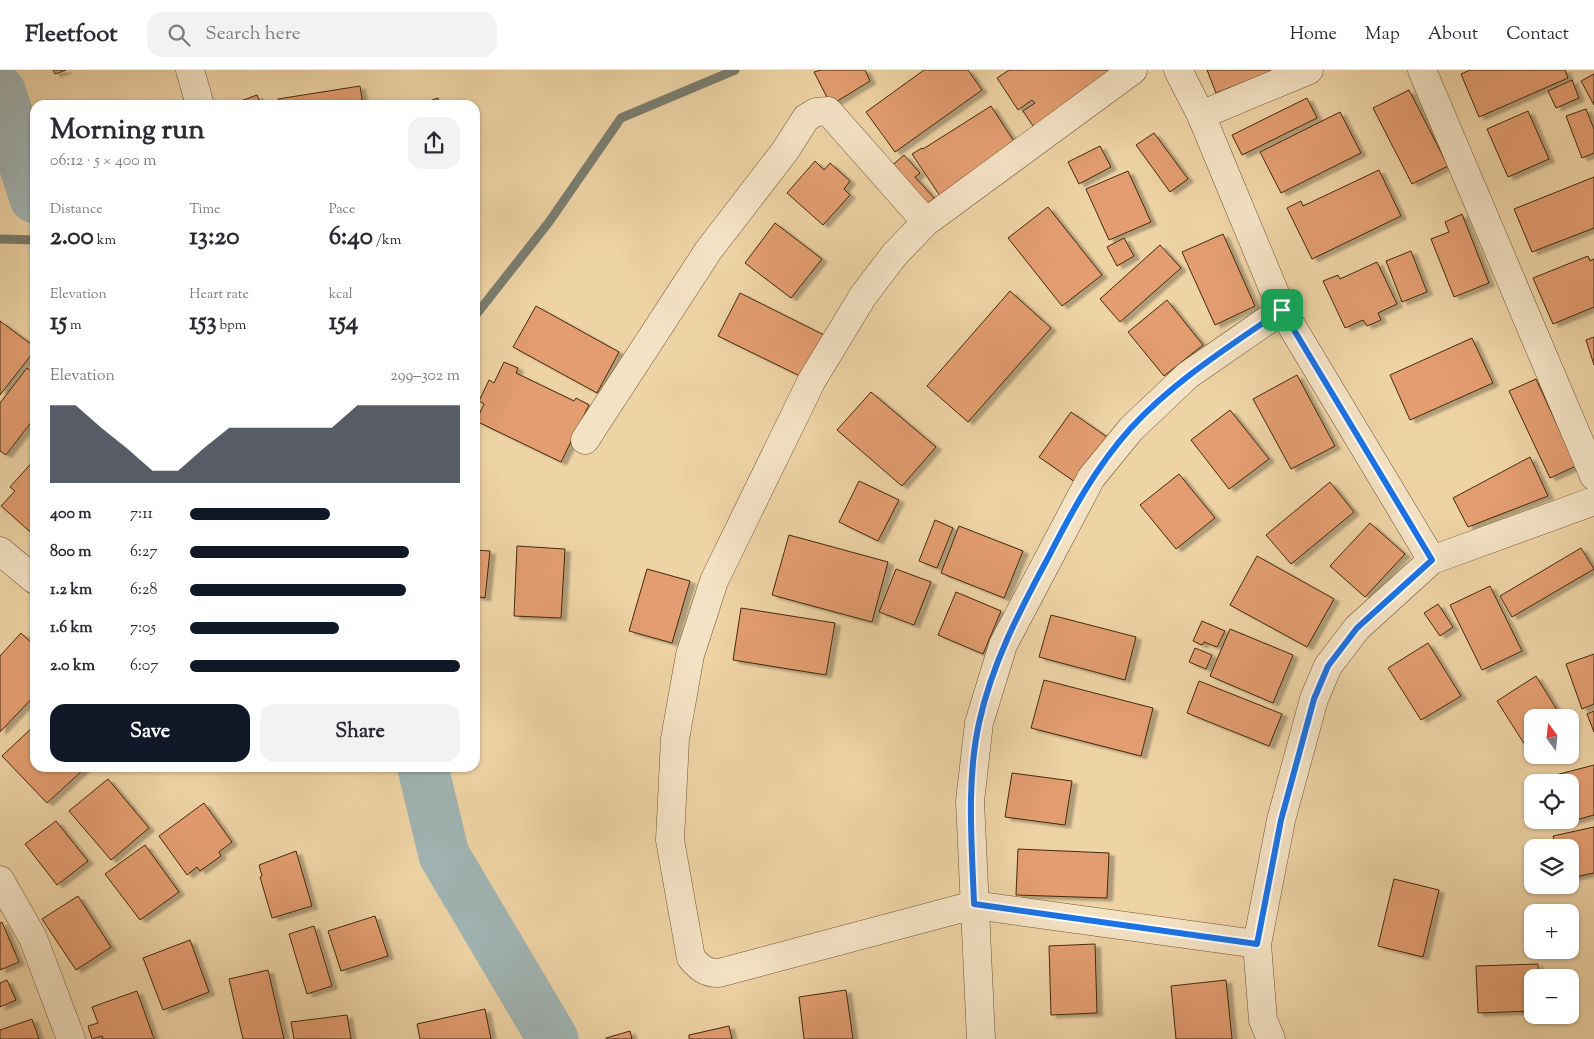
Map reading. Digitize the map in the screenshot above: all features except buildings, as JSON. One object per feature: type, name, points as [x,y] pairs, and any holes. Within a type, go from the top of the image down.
[{"type":"street","points":[[190,70],[199,100]]},
{"type":"street","points":[[1133,70],[926,222],[895,254],[863,296],[812,380],[714,582],[690,656],[675,739],[670,840],[691,958],[701,970],[709,973],[719,974],[974,904],[1257,944]]},
{"type":"street","points":[[1178,70],[1201,114],[1282,310],[1432,560]]},
{"type":"street","points":[[1201,114],[1309,70]]},
{"type":"street","points":[[1422,70],[1594,476]]},
{"type":"street","points":[[585,440],[708,251],[785,151],[806,118],[816,112],[828,112],[926,222]]},
{"type":"street","points":[[981,1039],[970,801],[979,724],[1003,645],[1092,478],[1131,428],[1188,375],[1282,310]]},
{"type":"street","points":[[1271,1039],[1263,1020],[1257,944],[1281,820],[1314,699],[1328,666],[1357,628],[1432,560],[1594,501]]},
{"type":"street","points":[[0,551],[30,576]]},
{"type":"street","points":[[0,880],[33,938],[71,1039]]},
{"type":"waterway","points":[[480,310],[549,222],[621,118],[735,70]]},
{"type":"waterway","points":[[0,91],[30,183]]},
{"type":"waterway","points":[[0,239],[30,240]]},
{"type":"waterway","points":[[424,772],[444,855],[553,1039]]},
{"type":"route","points":[[1282,310],[1432,560],[1357,628],[1328,666],[1314,699],[1281,820],[1257,944],[974,904],[970,801],[979,724],[1003,645],[1027,597],[1092,478],[1131,428],[1188,375],[1282,310]]}]
